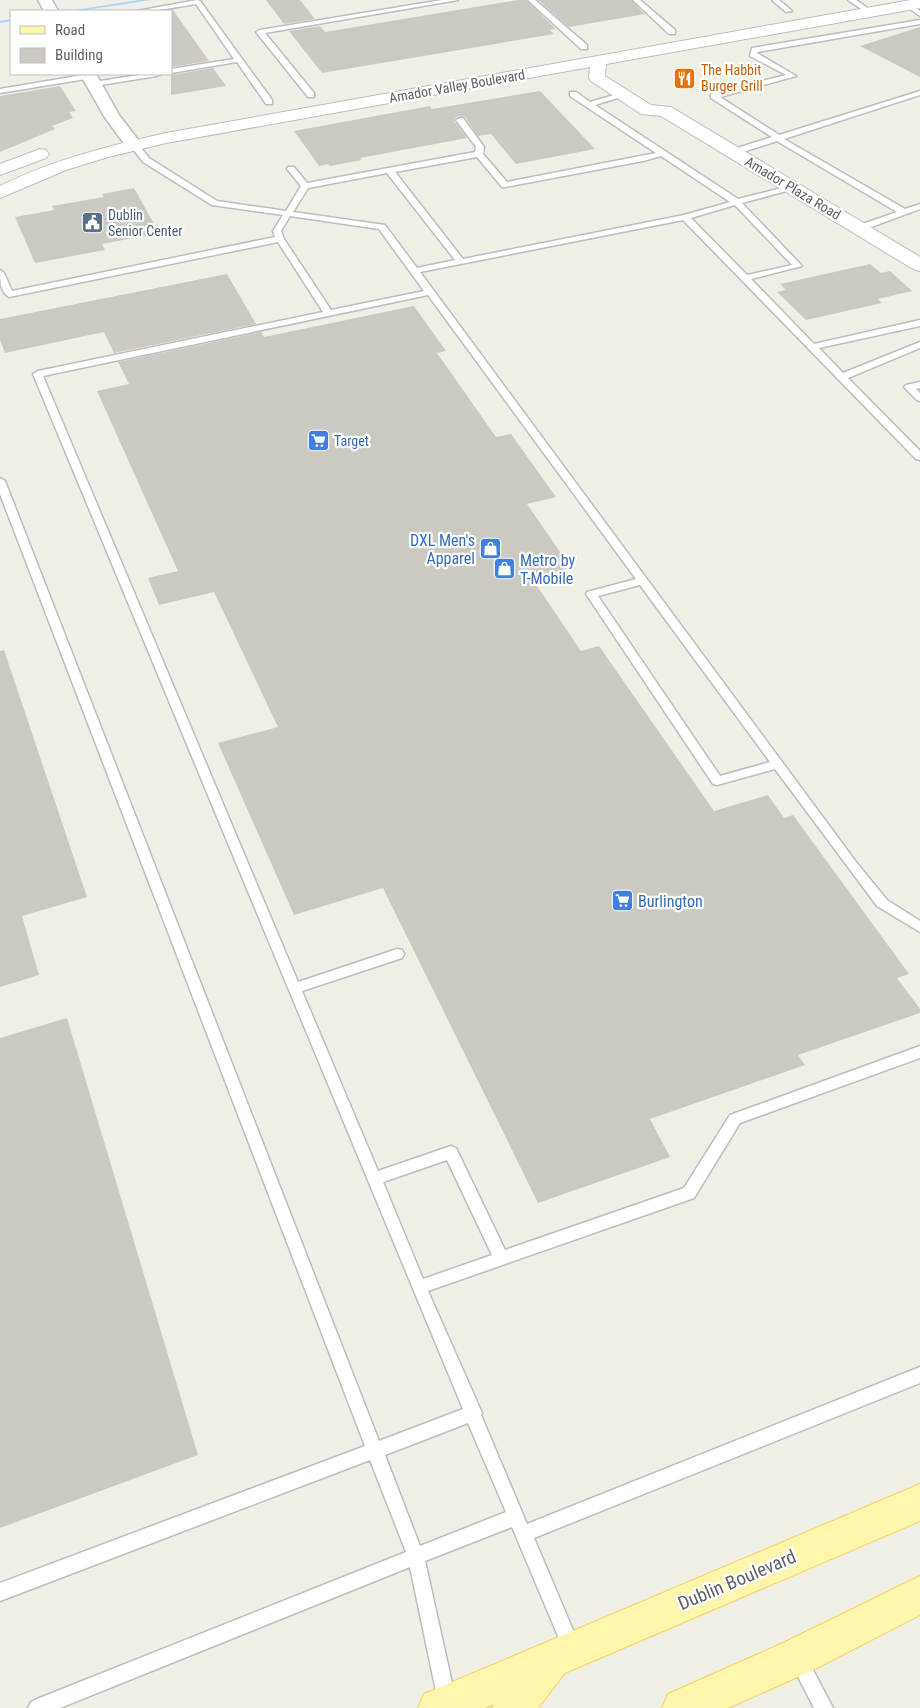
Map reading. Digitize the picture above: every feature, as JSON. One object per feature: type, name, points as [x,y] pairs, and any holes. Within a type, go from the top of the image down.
[{"type":"main road","name":"Dublin Boulevard","points":[[443,1707],[920,1502]]},
{"type":"main road","points":[[682,1708],[797,1657],[920,1595]]},
{"type":"main road","name":"Dublin Boulevard","points":[[512,1708],[563,1654]]},
{"type":"street","points":[[833,3],[850,0]]},
{"type":"street","name":"Amador Valley Boulevard","points":[[520,58],[806,8]]},
{"type":"street","name":"Amador Valley Boulevard","points":[[0,193],[25,179],[97,154],[166,138],[868,12],[916,8]]},
{"type":"street","name":"Amador Plaza Road","points":[[584,48],[623,82],[647,110],[665,111],[920,266]]},
{"type":"street","points":[[90,78],[112,116],[114,132],[134,145]]},
{"type":"street","points":[[250,105],[330,92]]},
{"type":"street","points":[[114,132],[140,125]]},
{"type":"street","points":[[0,170],[54,150]]},
{"type":"lane","points":[[311,95],[260,32],[456,0]]},
{"type":"lane","points":[[531,0],[584,48]]},
{"type":"lane","points":[[636,0],[672,32]]},
{"type":"lane","points":[[775,0],[788,11]]},
{"type":"lane","points":[[850,0],[868,12]]},
{"type":"lane","points":[[147,10],[198,2],[269,102]]},
{"type":"lane","points":[[904,212],[778,138],[714,96],[792,76],[753,54],[755,50],[920,22]]},
{"type":"lane","points":[[756,32],[777,46]]},
{"type":"lane","points":[[172,71],[239,60]]},
{"type":"lane","points":[[0,90],[90,78],[140,75]]},
{"type":"lane","points":[[589,105],[623,82]]},
{"type":"lane","points":[[734,152],[920,93]]},
{"type":"lane","points":[[573,94],[736,202],[798,266],[745,278]]},
{"type":"lane","points":[[460,120],[480,147],[479,154],[505,185],[643,159],[663,153]]},
{"type":"lane","points":[[134,145],[146,160],[216,203],[382,226],[852,865],[882,903],[920,927]]},
{"type":"lane","points":[[328,313],[280,240],[277,231],[305,186],[479,154]]},
{"type":"lane","points":[[291,169],[305,186]]},
{"type":"lane","points":[[389,170],[460,261]]},
{"type":"lane","points":[[414,271],[685,217],[791,187]]},
{"type":"lane","points":[[860,228],[920,206]]},
{"type":"lane","points":[[685,217],[920,456]]},
{"type":"lane","points":[[0,272],[9,294],[280,240]]},
{"type":"lane","points":[[430,292],[38,374],[419,1287],[524,1533],[563,1654]]},
{"type":"lane","points":[[813,347],[920,323]]},
{"type":"lane","points":[[843,378],[920,345]]},
{"type":"lane","points":[[920,385],[909,387],[920,398]]},
{"type":"lane","points":[[0,481],[416,1557],[443,1707]]},
{"type":"lane","points":[[643,581],[591,594],[717,781],[778,764]]},
{"type":"lane","points":[[295,988],[397,954]]},
{"type":"lane","points":[[419,1287],[688,1193],[735,1119],[920,1052]]},
{"type":"lane","points":[[374,1178],[451,1152],[501,1259]]},
{"type":"lane","points":[[524,1533],[920,1375]]},
{"type":"lane","points":[[0,1592],[474,1413]]},
{"type":"lane","points":[[38,1708],[517,1516]]},
{"type":"lane","points":[[797,1657],[824,1708]]},
{"type":"building","points":[[266,0],[300,0],[315,19],[284,24]]},
{"type":"building","points":[[526,0],[556,29],[550,30],[554,34],[322,73],[289,31],[320,26],[325,32]]},
{"type":"building","points":[[538,0],[631,0],[645,14],[569,27]]},
{"type":"building","points":[[172,10],[173,10],[209,61],[172,67]]},
{"type":"building","points":[[920,27],[920,77],[860,46]]},
{"type":"building","points":[[213,68],[226,86],[171,95],[172,75]]},
{"type":"building","points":[[60,86],[76,111],[69,112],[73,118],[52,126],[55,129],[0,152],[0,96]]},
{"type":"building","points":[[540,91],[595,149],[516,164],[491,134],[478,136],[465,117],[460,116],[455,118],[454,121],[467,138],[360,158],[362,160],[330,166],[328,164],[319,166],[294,131],[430,106],[432,109]]},
{"type":"building","points":[[134,188],[159,233],[102,244],[105,250],[35,263],[15,217],[54,210],[52,206],[104,197],[102,194]]},
{"type":"building","points":[[870,264],[881,273],[890,271],[912,291],[878,299],[882,303],[806,320],[777,292],[786,290],[780,284]]},
{"type":"building","points":[[227,274],[256,324],[114,353],[104,332],[5,353],[0,340],[0,319]]},
{"type":"building","points":[[414,306],[446,351],[437,353],[496,437],[511,434],[556,497],[527,504],[571,568],[531,577],[581,651],[599,646],[714,811],[768,795],[784,818],[793,815],[909,974],[897,978],[920,1009],[920,1013],[798,1055],[805,1065],[650,1119],[670,1157],[538,1203],[383,888],[294,915],[218,743],[278,727],[214,592],[159,605],[148,578],[178,571],[97,391],[129,384],[118,362],[261,332],[264,337]]},
{"type":"building","points":[[4,650],[87,897],[22,916],[39,975],[0,987],[0,651]]},
{"type":"building","points":[[67,1018],[198,1455],[0,1528],[0,1038]]},
{"type":"waterway","points":[[77,10],[149,0]]},
{"type":"waterway","points":[[0,22],[10,20]]},
{"type":"place","name":"The Habbit Burger Grill","points":[[685,78]]},
{"type":"place","name":"Dublin Senior Center","points":[[92,223]]},
{"type":"place","name":"Target","points":[[318,441]]},
{"type":"place","name":"DXL Men's Apparel","points":[[491,549]]},
{"type":"place","name":"Metro by T-Mobile","points":[[504,569]]},
{"type":"place","name":"Burlington","points":[[622,901]]}]
